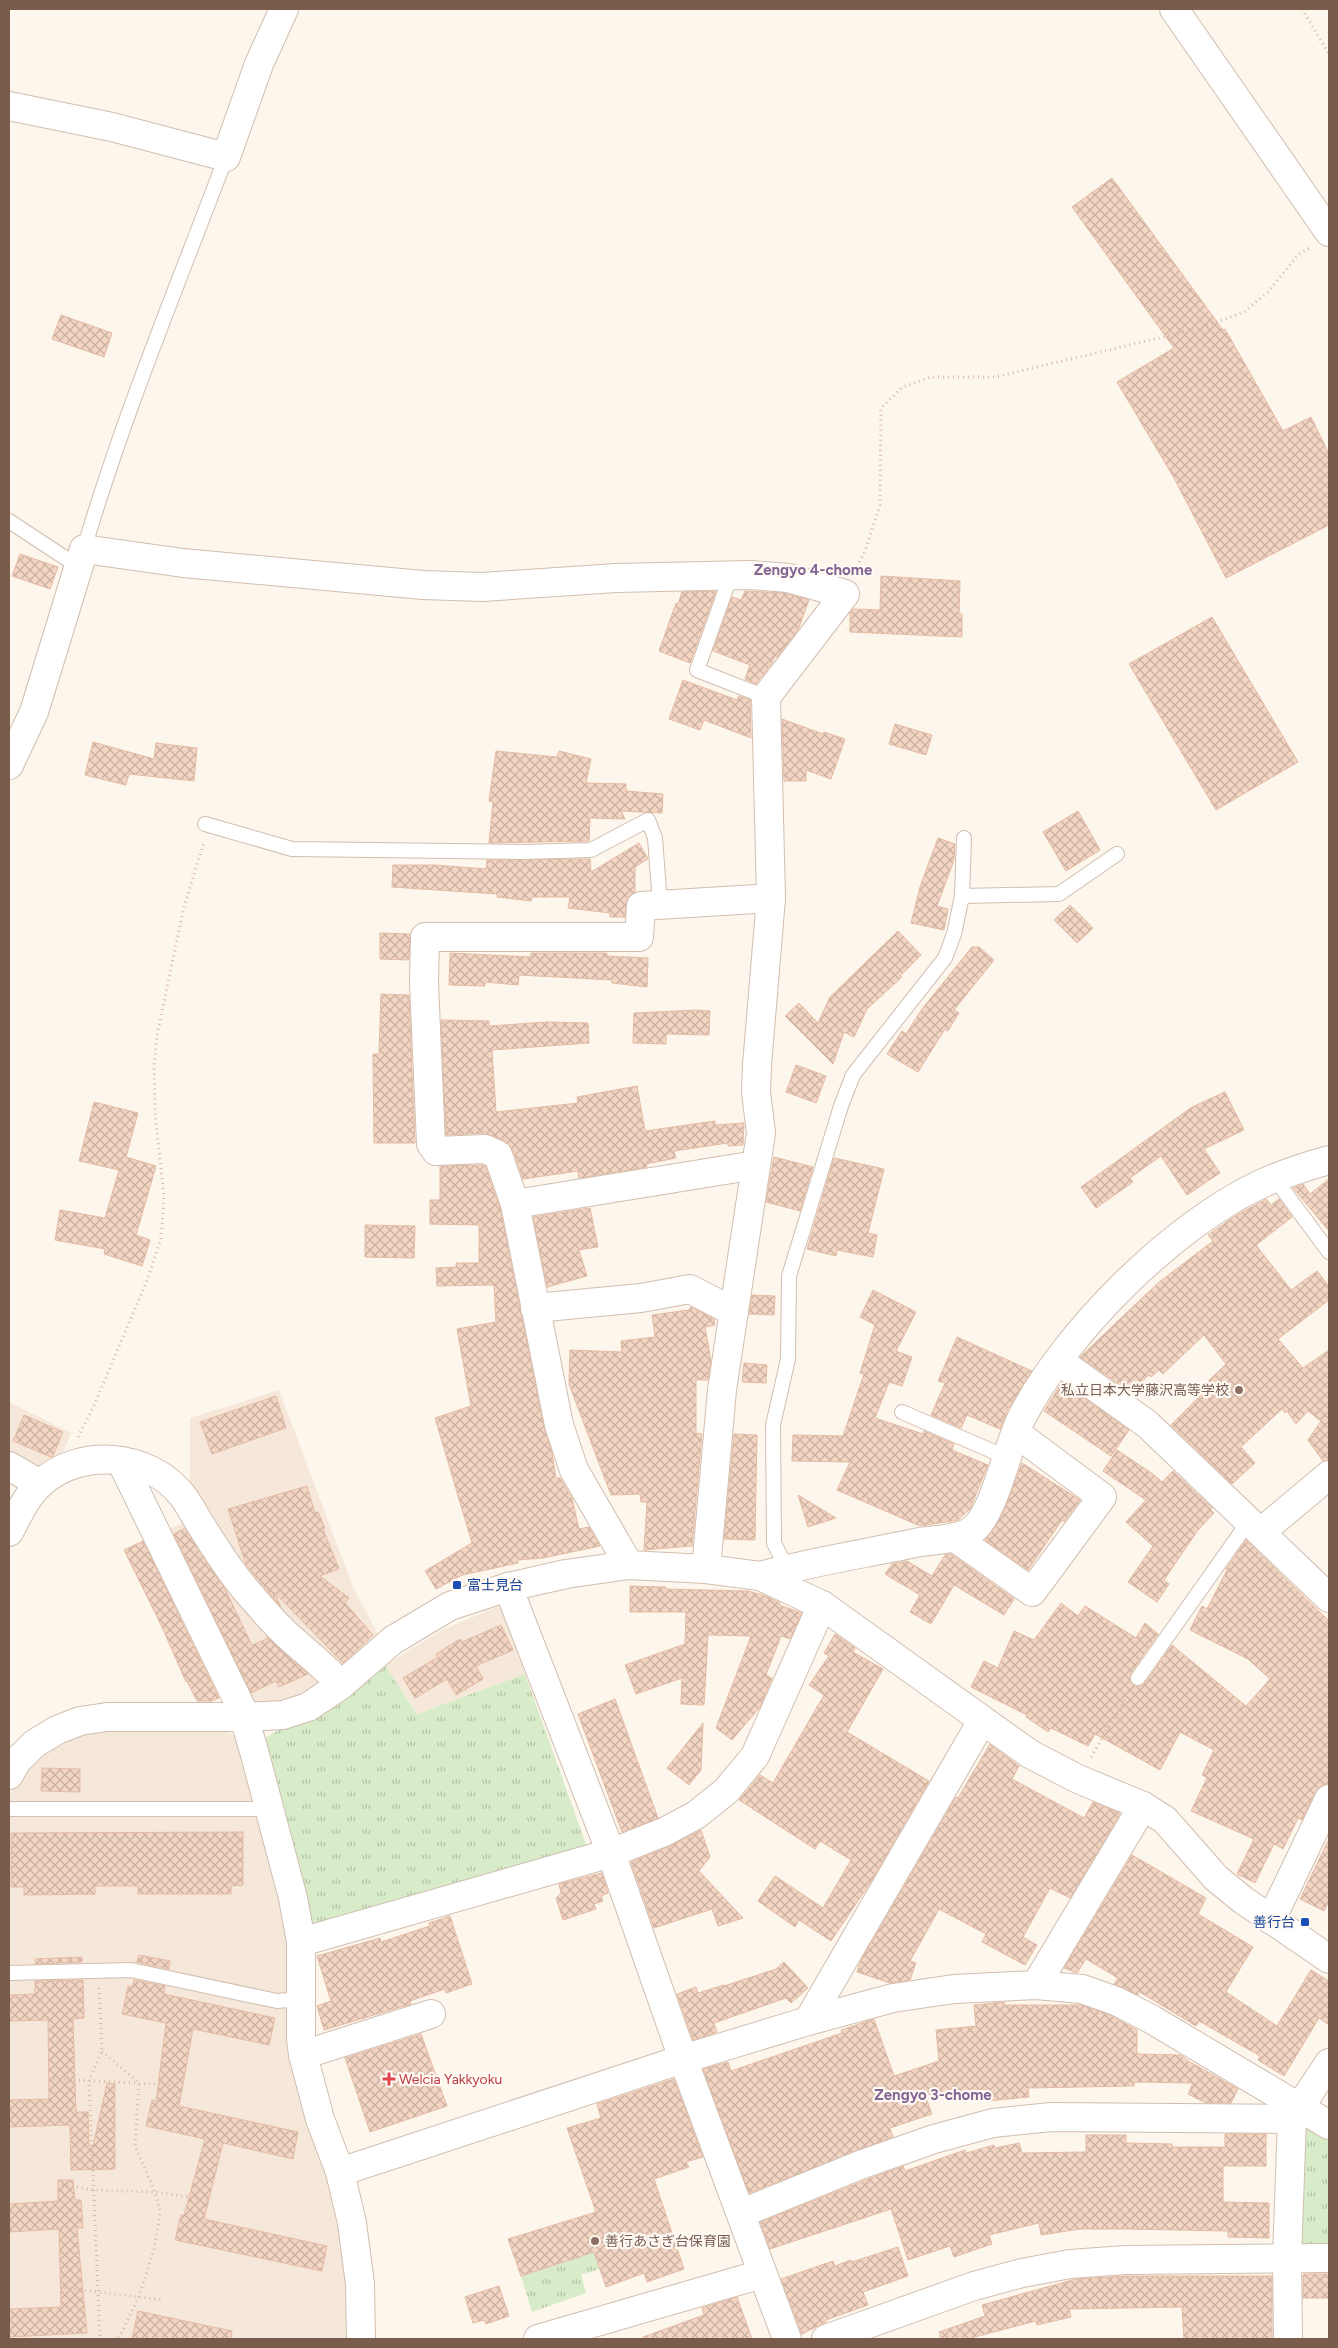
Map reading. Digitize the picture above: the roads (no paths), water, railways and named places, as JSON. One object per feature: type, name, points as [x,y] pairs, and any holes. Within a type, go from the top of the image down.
[{"type":"street","points":[[9,106],[112,127],[226,157],[258,64],[284,9]]},
{"type":"street","points":[[1174,9],[1321,239]]},
{"type":"street","points":[[9,765],[34,712],[81,558],[184,563],[424,585],[482,587],[616,578],[731,575],[788,578],[845,594],[766,697],[771,898],[757,1065],[756,1092],[761,1133],[722,1390],[706,1569]]},
{"type":"street","points":[[629,1565],[574,1470],[559,1425],[514,1204],[498,1155],[485,1149],[436,1151],[431,1144],[424,983],[425,937],[639,937],[641,906],[771,898]]},
{"type":"street","points":[[760,1576],[918,1542],[954,1537],[975,1528],[987,1511],[1011,1445],[1044,1380],[1078,1334],[1124,1285],[1166,1248],[1222,1206],[1275,1179],[1329,1160]]},
{"type":"street","points":[[514,1204],[756,1165]]},
{"type":"street","points":[[535,1308],[641,1298],[690,1289],[734,1312]]},
{"type":"street","points":[[1059,1361],[1147,1424],[1329,1598]]},
{"type":"street","points":[[954,1537],[1032,1592],[1102,1496],[1011,1445]]},
{"type":"street","points":[[9,1532],[30,1495],[40,1484],[68,1466],[102,1460],[121,1460],[150,1468],[182,1495],[244,1587],[286,1634],[329,1671],[341,1685]]},
{"type":"street","points":[[121,1460],[241,1706],[270,1809],[294,1898],[301,1942],[300,1999],[303,2055],[320,2119],[340,2172],[352,2223],[360,2284],[361,2339]]},
{"type":"street","points":[[9,1466],[40,1484]]},
{"type":"street","points":[[1255,1527],[1329,1475]]},
{"type":"street","points":[[9,1775],[17,1761],[34,1744],[57,1730],[80,1721],[107,1717],[244,1718],[283,1715],[308,1707],[341,1685],[393,1640],[450,1606],[508,1587],[566,1574],[629,1565],[706,1569],[760,1576],[822,1605],[1030,1754],[1078,1779],[1143,1806],[1165,1820],[1216,1878],[1243,1900],[1329,1959]]},
{"type":"street","points":[[508,1587],[611,1853],[683,2059],[742,2213],[762,2274],[787,2339]]},
{"type":"street","points":[[301,1942],[611,1853],[664,1832],[696,1815],[732,1784],[755,1756],[822,1605]]},
{"type":"street","points":[[808,2021],[982,1721]]},
{"type":"street","points":[[1271,1920],[1329,1799]]},
{"type":"street","points":[[1036,1985],[1143,1806]]},
{"type":"street","points":[[340,2172],[683,2059],[808,2021],[893,1998],[954,1988],[1036,1985],[1082,1989],[1116,2001],[1296,2113],[1329,2125]]},
{"type":"street","points":[[303,2055],[431,2014]]},
{"type":"street","points":[[1288,2339],[1287,2258],[1296,2113],[1329,2063]]},
{"type":"street","points":[[742,2213],[870,2162],[934,2139],[993,2123],[1051,2117],[1296,2113]]},
{"type":"street","points":[[826,2339],[974,2286],[1022,2273],[1070,2264],[1126,2260],[1329,2258]]},
{"type":"street","points":[[538,2339],[762,2274]]},
{"type":"lane","points":[[9,521],[81,558],[104,484],[150,352],[226,157]]},
{"type":"lane","points":[[731,575],[698,670],[766,697]]},
{"type":"lane","points":[[205,824],[292,849],[524,852],[591,850],[648,820],[655,838],[660,904]]},
{"type":"lane","points":[[787,1569],[774,1543],[773,1425],[788,1360],[789,1276],[840,1106],[853,1075],[946,958],[954,934],[962,896],[964,838]]},
{"type":"lane","points":[[962,896],[1059,894],[1117,854]]},
{"type":"lane","points":[[1275,1179],[1329,1252]]},
{"type":"lane","points":[[902,1412],[1011,1445]]},
{"type":"lane","points":[[1138,1678],[1255,1527]]},
{"type":"lane","points":[[9,1809],[270,1809]]},
{"type":"lane","points":[[9,1973],[131,1970],[277,2001],[300,1999]]},
{"type":"place","name":"私立日本大学藤沢高等学校","points":[[1239,1390]]},
{"type":"place","name":"富士見台","points":[[457,1585]]},
{"type":"place","name":"善行台","points":[[1305,1922]]},
{"type":"place","name":"Welcia Yakkyoku","points":[[389,2079]]},
{"type":"place","name":"善行あさぎ台保育園","points":[[595,2241]]},
{"type":"district","name":"Zengyo 4-chome","points":[[813,570]]},
{"type":"district","name":"Zengyo 3-chome","points":[[933,2095]]}]
